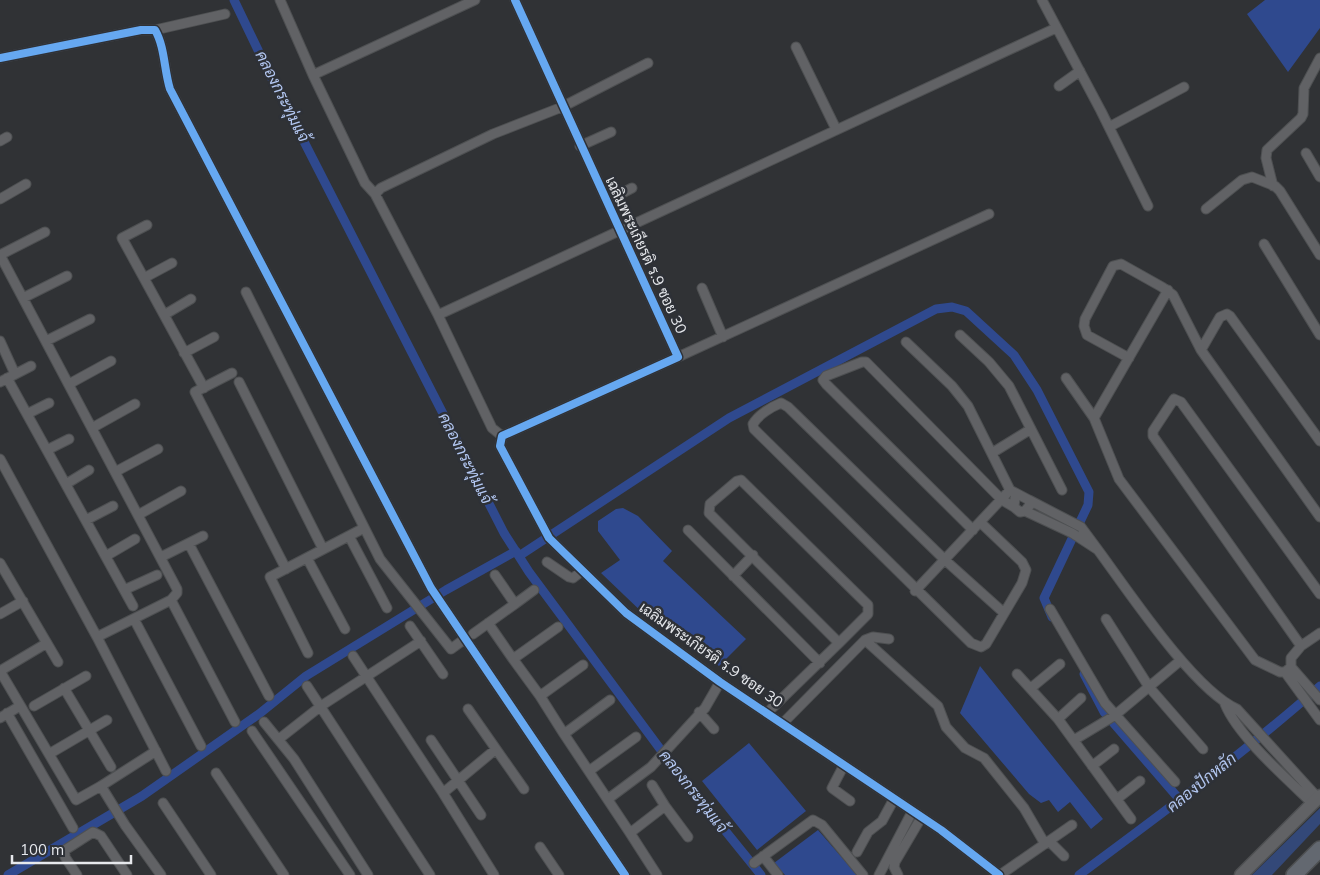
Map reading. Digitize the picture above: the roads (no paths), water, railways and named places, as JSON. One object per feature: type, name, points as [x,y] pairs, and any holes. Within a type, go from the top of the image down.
[{"type":"highway","points":[[1294,875],[1320,849]]},
{"type":"main road","points":[[1241,875],[1317,799]]},
{"type":"street","points":[[280,0],[312,75],[365,184],[375,194],[438,315],[490,424],[502,436]]},
{"type":"street","points":[[312,75],[475,0]]},
{"type":"street","name":"เฉลิมพระเกียรติ ร.9 ซอย 30","points":[[515,0],[562,107],[678,357],[502,436],[500,446],[547,535],[582,571],[632,617],[720,682],[768,712],[921,818],[994,874]]},
{"type":"street","points":[[1042,0],[1148,206]]},
{"type":"street","points":[[0,58],[141,30],[155,30],[225,14]]},
{"type":"street","points":[[438,315],[1056,28]]},
{"type":"street","points":[[155,30],[160,38],[164,70],[170,89],[431,588],[446,610],[470,636],[625,875]]},
{"type":"street","points":[[796,47],[836,129]]},
{"type":"street","points":[[1273,186],[1266,158],[1267,150],[1301,118],[1304,88],[1320,58]]},
{"type":"street","points":[[375,194],[381,188],[430,163],[493,134],[562,107],[648,63]]},
{"type":"street","points":[[1059,86],[1080,71]]},
{"type":"street","points":[[1109,127],[1184,87]]},
{"type":"street","points":[[580,146],[610,132]]},
{"type":"street","points":[[1306,153],[1320,176]]},
{"type":"street","points":[[1206,209],[1247,178],[1252,177],[1273,186],[1285,198],[1320,255]]},
{"type":"street","points":[[0,199],[26,184]]},
{"type":"street","points":[[607,201],[632,188]]},
{"type":"street","points":[[678,357],[989,214]]},
{"type":"street","points":[[147,225],[122,238],[204,388]]},
{"type":"street","points":[[45,232],[0,255],[177,589],[177,593],[171,600],[97,637]]},
{"type":"street","points":[[1264,244],[1320,335]]},
{"type":"street","points":[[144,278],[172,263]]},
{"type":"street","points":[[1129,358],[1087,335],[1084,326],[1085,320],[1113,266],[1121,264],[1168,290],[1201,350],[1320,517]]},
{"type":"street","points":[[22,298],[68,276]]},
{"type":"street","points":[[702,288],[724,337]]},
{"type":"street","points":[[1094,418],[1168,290]]},
{"type":"street","points":[[246,292],[380,559],[451,649],[534,590]]},
{"type":"street","points":[[164,315],[191,299]]},
{"type":"street","points":[[1201,350],[1220,317],[1227,314],[1230,316],[1320,440]]},
{"type":"street","points":[[46,341],[90,318]]},
{"type":"street","points":[[960,335],[999,372],[1009,386],[1062,490]]},
{"type":"street","points":[[184,352],[214,337]]},
{"type":"street","points":[[0,342],[5,377],[133,606]]},
{"type":"street","points":[[906,342],[952,386],[968,406],[1010,490],[1018,496],[1023,495],[1029,500],[1076,524],[1088,534],[1181,660],[1225,704],[1237,709],[1317,799]]},
{"type":"street","points":[[69,384],[111,361]]},
{"type":"street","points":[[973,530],[826,384],[823,380],[826,376],[866,362],[1002,500],[1014,506],[1020,512],[1025,511],[1072,533],[1098,550]]},
{"type":"street","points":[[5,377],[31,366]]},
{"type":"street","points":[[232,373],[195,392],[286,568]]},
{"type":"street","points":[[1066,378],[1094,418],[1119,479],[1254,660],[1267,667],[1288,669],[1308,685],[1320,700]]},
{"type":"street","points":[[239,382],[323,549]]},
{"type":"street","points":[[1301,646],[1153,436],[1153,431],[1174,399],[1181,402],[1320,594]]},
{"type":"street","points":[[27,414],[49,403]]},
{"type":"street","points":[[980,522],[1022,562],[1026,570],[1022,583],[986,644],[976,647],[915,591],[754,429],[753,424],[756,419],[781,403],[788,407],[945,560],[1004,613]]},
{"type":"street","points":[[92,428],[135,404]]},
{"type":"street","points":[[992,453],[1031,430]]},
{"type":"street","points":[[47,450],[69,439]]},
{"type":"street","points":[[115,472],[158,449]]},
{"type":"street","points":[[0,459],[97,637],[166,771]]},
{"type":"street","points":[[66,484],[89,470]]},
{"type":"street","points":[[768,712],[820,663],[868,614],[868,605],[744,482],[737,481],[710,504],[709,513],[839,643]]},
{"type":"street","points":[[915,591],[1010,490]]},
{"type":"street","points":[[138,515],[181,491]]},
{"type":"street","points":[[1014,506],[1015,498],[1018,496]]},
{"type":"street","points":[[1025,511],[1028,509],[1029,500]]},
{"type":"street","points":[[86,520],[113,506]]},
{"type":"street","points":[[308,653],[270,577],[364,528]]},
{"type":"street","points":[[688,530],[820,663]]},
{"type":"street","points":[[160,557],[203,536]]},
{"type":"street","points":[[349,536],[387,608]]},
{"type":"street","points":[[106,556],[135,539]]},
{"type":"street","points":[[189,544],[269,696]]},
{"type":"street","points":[[734,576],[753,555]]},
{"type":"street","points":[[307,558],[345,629]]},
{"type":"street","points":[[547,562],[569,577],[573,578],[582,571]]},
{"type":"street","points":[[0,563],[58,662]]},
{"type":"street","points":[[124,590],[157,575]]},
{"type":"street","points":[[495,575],[515,604]]},
{"type":"street","points":[[171,600],[235,722]]},
{"type":"street","points":[[0,614],[23,601]]},
{"type":"street","points":[[1050,609],[1113,716],[1175,782]]},
{"type":"street","points":[[134,619],[201,746]]},
{"type":"street","points":[[1106,619],[1149,687],[1203,749]]},
{"type":"street","points":[[488,623],[540,696],[657,875]]},
{"type":"street","points":[[410,626],[443,674]]},
{"type":"street","points":[[513,659],[558,627]]},
{"type":"street","points":[[1320,633],[1301,646],[1291,658],[1288,669],[1299,693],[1320,720]]},
{"type":"street","points":[[783,723],[866,640],[873,637],[889,640]]},
{"type":"street","points":[[866,640],[938,706],[946,727],[965,748],[984,758],[1024,808],[1047,843],[1064,856]]},
{"type":"street","points":[[279,739],[321,706],[421,641]]},
{"type":"street","points":[[47,643],[0,671],[76,800],[156,751]]},
{"type":"street","points":[[353,656],[365,678],[443,793],[494,875]]},
{"type":"street","points":[[1074,740],[1113,716],[1181,660]]},
{"type":"street","points":[[1031,688],[1060,664]]},
{"type":"street","points":[[540,696],[583,665]]},
{"type":"street","points":[[1017,674],[1058,719],[1131,819]]},
{"type":"street","points":[[34,706],[86,676]]},
{"type":"street","points":[[608,799],[652,766],[674,739],[705,708],[720,682]]},
{"type":"street","points":[[307,686],[430,875]]},
{"type":"street","points":[[64,688],[111,767]]},
{"type":"street","points":[[1058,719],[1081,698]]},
{"type":"street","points":[[564,734],[610,700]]},
{"type":"street","points":[[1225,704],[1230,717],[1256,746],[1317,799]]},
{"type":"street","points":[[20,706],[4,716],[73,828]]},
{"type":"street","points":[[468,709],[524,789]]},
{"type":"street","points":[[699,712],[714,729]]},
{"type":"street","points":[[49,754],[107,720]]},
{"type":"street","points":[[264,722],[294,759],[368,875]]},
{"type":"street","points":[[252,731],[350,875]]},
{"type":"street","points":[[589,771],[636,737]]},
{"type":"street","points":[[431,740],[481,815]]},
{"type":"street","points":[[443,793],[496,749]]},
{"type":"street","points":[[1092,766],[1114,749]]},
{"type":"street","points":[[844,765],[832,788],[850,801]]},
{"type":"street","points":[[216,773],[284,875]]},
{"type":"street","points":[[1116,799],[1140,781]]},
{"type":"street","points":[[652,785],[688,837]]},
{"type":"street","points":[[101,786],[161,875]]},
{"type":"street","points":[[857,852],[868,832],[882,821],[894,799]]},
{"type":"street","points":[[162,803],[211,875]]},
{"type":"street","points":[[630,833],[665,806]]},
{"type":"street","points":[[879,875],[912,812]]},
{"type":"street","points":[[898,875],[894,867],[895,862],[921,818]]},
{"type":"street","points":[[754,862],[814,820],[822,824],[863,875]]},
{"type":"street","points":[[994,874],[1047,843],[1072,825]]},
{"type":"street","points":[[77,875],[65,857],[65,850],[93,832],[101,836],[127,875]]},
{"type":"street","points":[[540,847],[559,875]]},
{"type":"street","points":[[763,856],[778,875]]},
{"type":"waterway","name":"คลองกระทุ่มแจ้","points":[[234,0],[271,77],[504,533],[529,572],[672,765],[761,875]]},
{"type":"waterway","points":[[519,556],[729,418],[936,309],[952,307],[966,311],[1014,355],[1037,390],[1089,492],[1088,505],[1044,598],[1052,617]]},
{"type":"waterway","points":[[8,875],[142,796],[259,714],[306,676],[446,590],[516,551]]},
{"type":"waterway","points":[[1084,674],[1104,712],[1180,800]]},
{"type":"waterway","name":"คลองปักหลัก","points":[[1079,875],[1232,760],[1320,686]]}]
